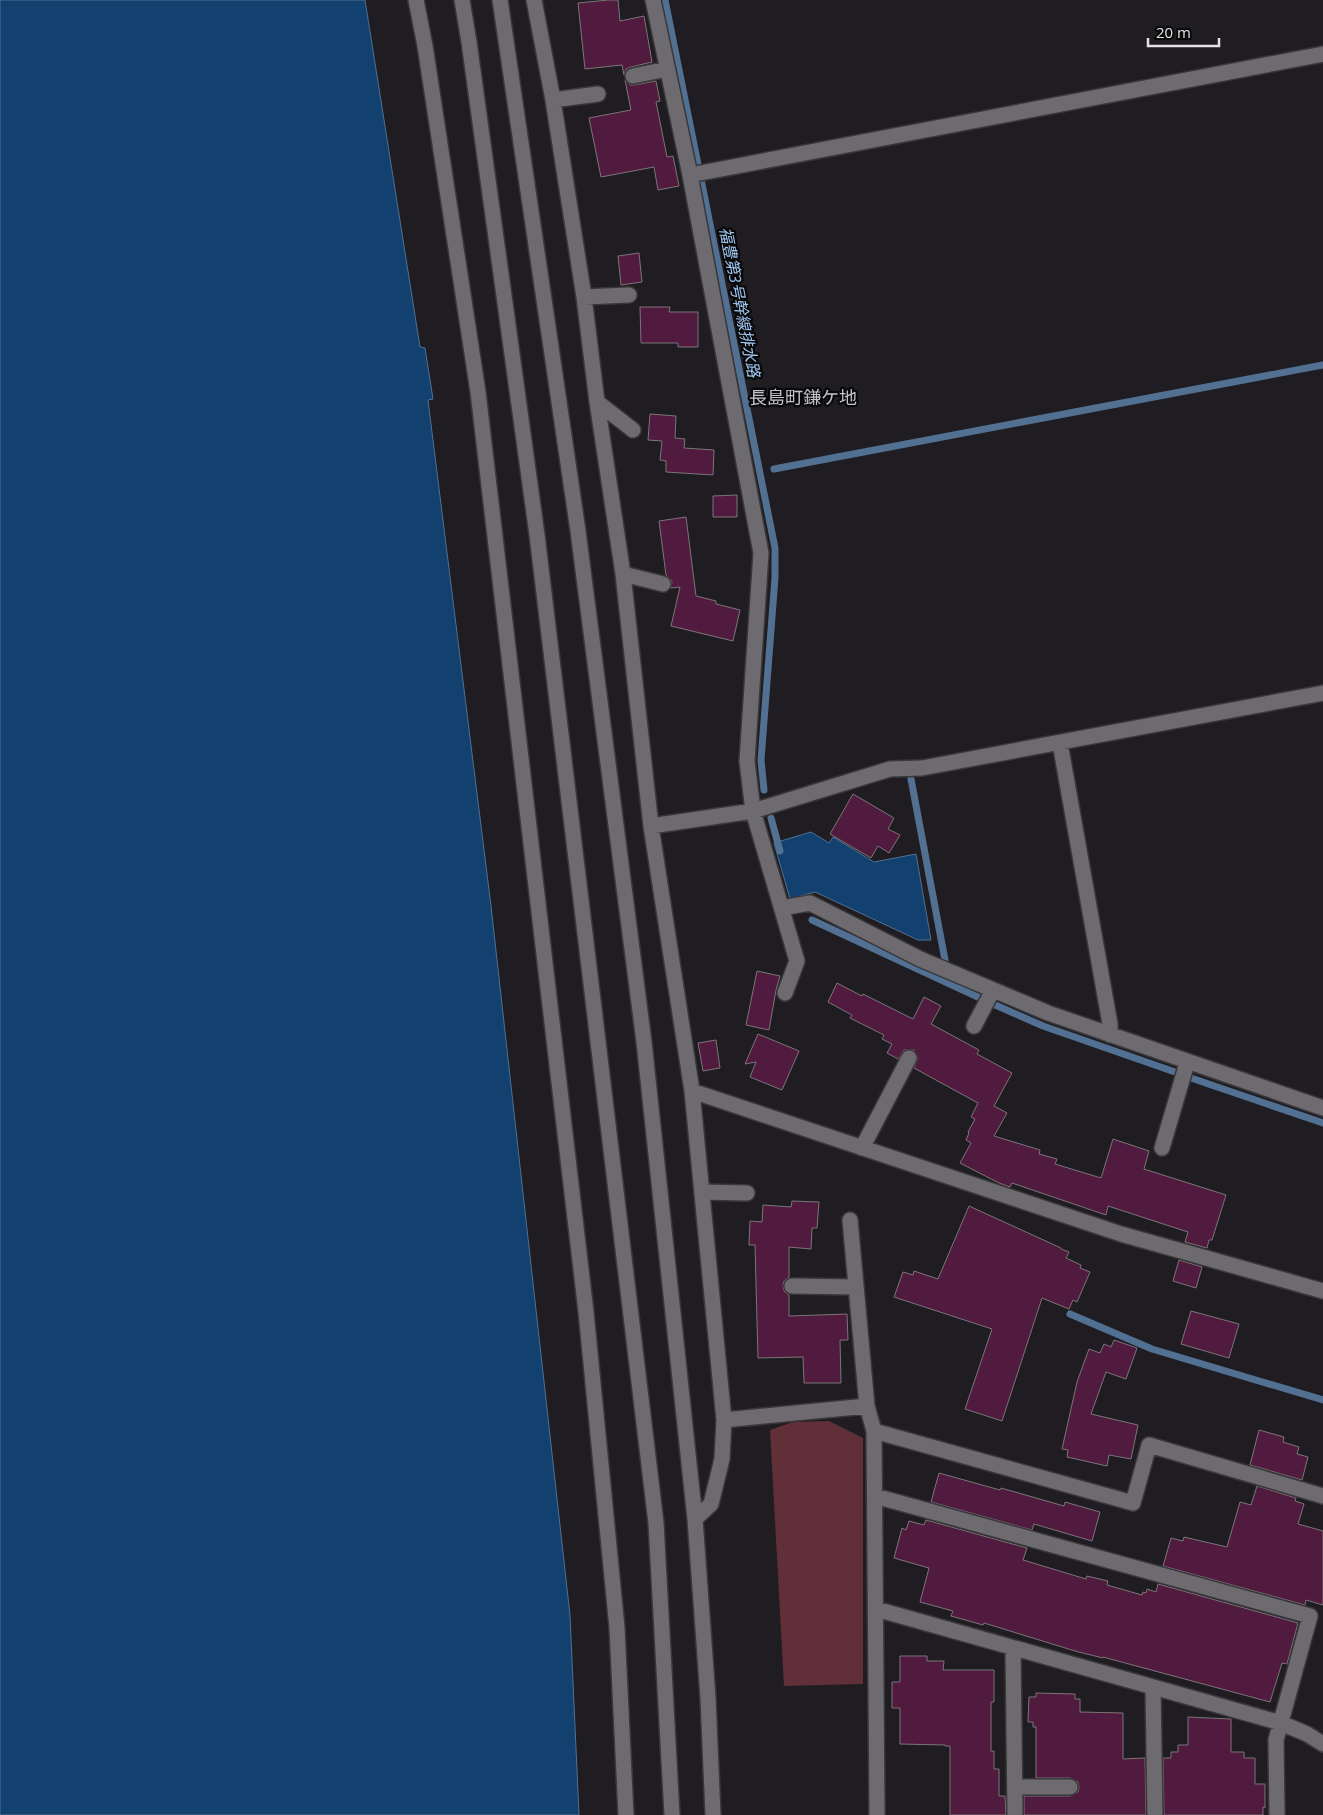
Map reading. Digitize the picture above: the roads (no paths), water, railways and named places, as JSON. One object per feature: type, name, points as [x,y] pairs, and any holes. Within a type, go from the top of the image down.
[{"type":"street","points":[[416,0],[425,46],[478,392],[584,1292],[617,1628],[626,1815]]},
{"type":"street","points":[[462,0],[537,535],[655,1513],[672,1815]]},
{"type":"street","points":[[500,0],[578,531],[644,1042],[695,1519],[708,1698],[713,1815]]},
{"type":"street","points":[[534,0],[584,297],[597,402],[624,574],[651,826],[692,1091],[724,1420],[722,1458],[711,1504],[695,1519]]},
{"type":"street","points":[[653,0],[667,69],[698,173],[761,553],[747,761],[753,811],[797,961],[785,993]]},
{"type":"street","points":[[698,173],[1323,54]]},
{"type":"street","points":[[633,76],[667,69]]},
{"type":"street","points":[[552,100],[598,94]]},
{"type":"street","points":[[584,297],[629,295]]},
{"type":"street","points":[[597,402],[633,430]]},
{"type":"street","points":[[624,574],[663,584]]},
{"type":"street","points":[[651,826],[753,811],[890,770],[922,768],[1323,693]]},
{"type":"street","points":[[1060,743],[1108,1014],[1110,1035]]},
{"type":"street","points":[[782,908],[810,902],[920,959],[1048,1013],[1323,1108]]},
{"type":"street","points":[[974,1026],[993,990]]},
{"type":"street","points":[[862,1148],[909,1058]]},
{"type":"street","points":[[1162,1148],[1187,1062]]},
{"type":"street","points":[[692,1091],[1122,1234],[1322,1289]]},
{"type":"street","points":[[702,1192],[747,1193]]},
{"type":"street","points":[[850,1220],[867,1406],[874,1432],[877,1815]]},
{"type":"street","points":[[792,1286],[856,1287]]},
{"type":"street","points":[[724,1420],[867,1406]]},
{"type":"street","points":[[874,1432],[1133,1503],[1149,1445],[1323,1496]]},
{"type":"street","points":[[875,1496],[1310,1616],[1276,1740],[1277,1815]]},
{"type":"street","points":[[876,1609],[1281,1723],[1307,1734],[1323,1744]]},
{"type":"street","points":[[1013,1648],[1015,1815]]},
{"type":"street","points":[[1153,1687],[1155,1815]]},
{"type":"street","points":[[1015,1787],[1070,1787]]},
{"type":"water","points":[[0,0],[365,0],[420,347],[425,348],[433,399],[428,400],[491,906],[570,1615],[579,1815],[0,1815]]},
{"type":"water","points":[[811,832],[829,843],[833,837],[874,862],[916,854],[931,940],[918,940],[815,892],[790,899],[774,843]]},
{"type":"waterway","name":"福豊第3号幹線排水路","points":[[665,0],[775,548],[775,578],[761,760],[764,790]]},
{"type":"waterway","points":[[774,469],[1323,365]]},
{"type":"waterway","points":[[911,779],[945,960]]},
{"type":"waterway","points":[[771,818],[780,851]]},
{"type":"waterway","points":[[812,920],[980,998]]},
{"type":"waterway","points":[[993,1004],[1043,1026],[1175,1072]]},
{"type":"waterway","points":[[1191,1078],[1323,1123]]},
{"type":"waterway","points":[[1070,1314],[1152,1349],[1323,1400]]},
{"type":"district","name":"長島町鎌ケ地","points":[[803,398]]}]
